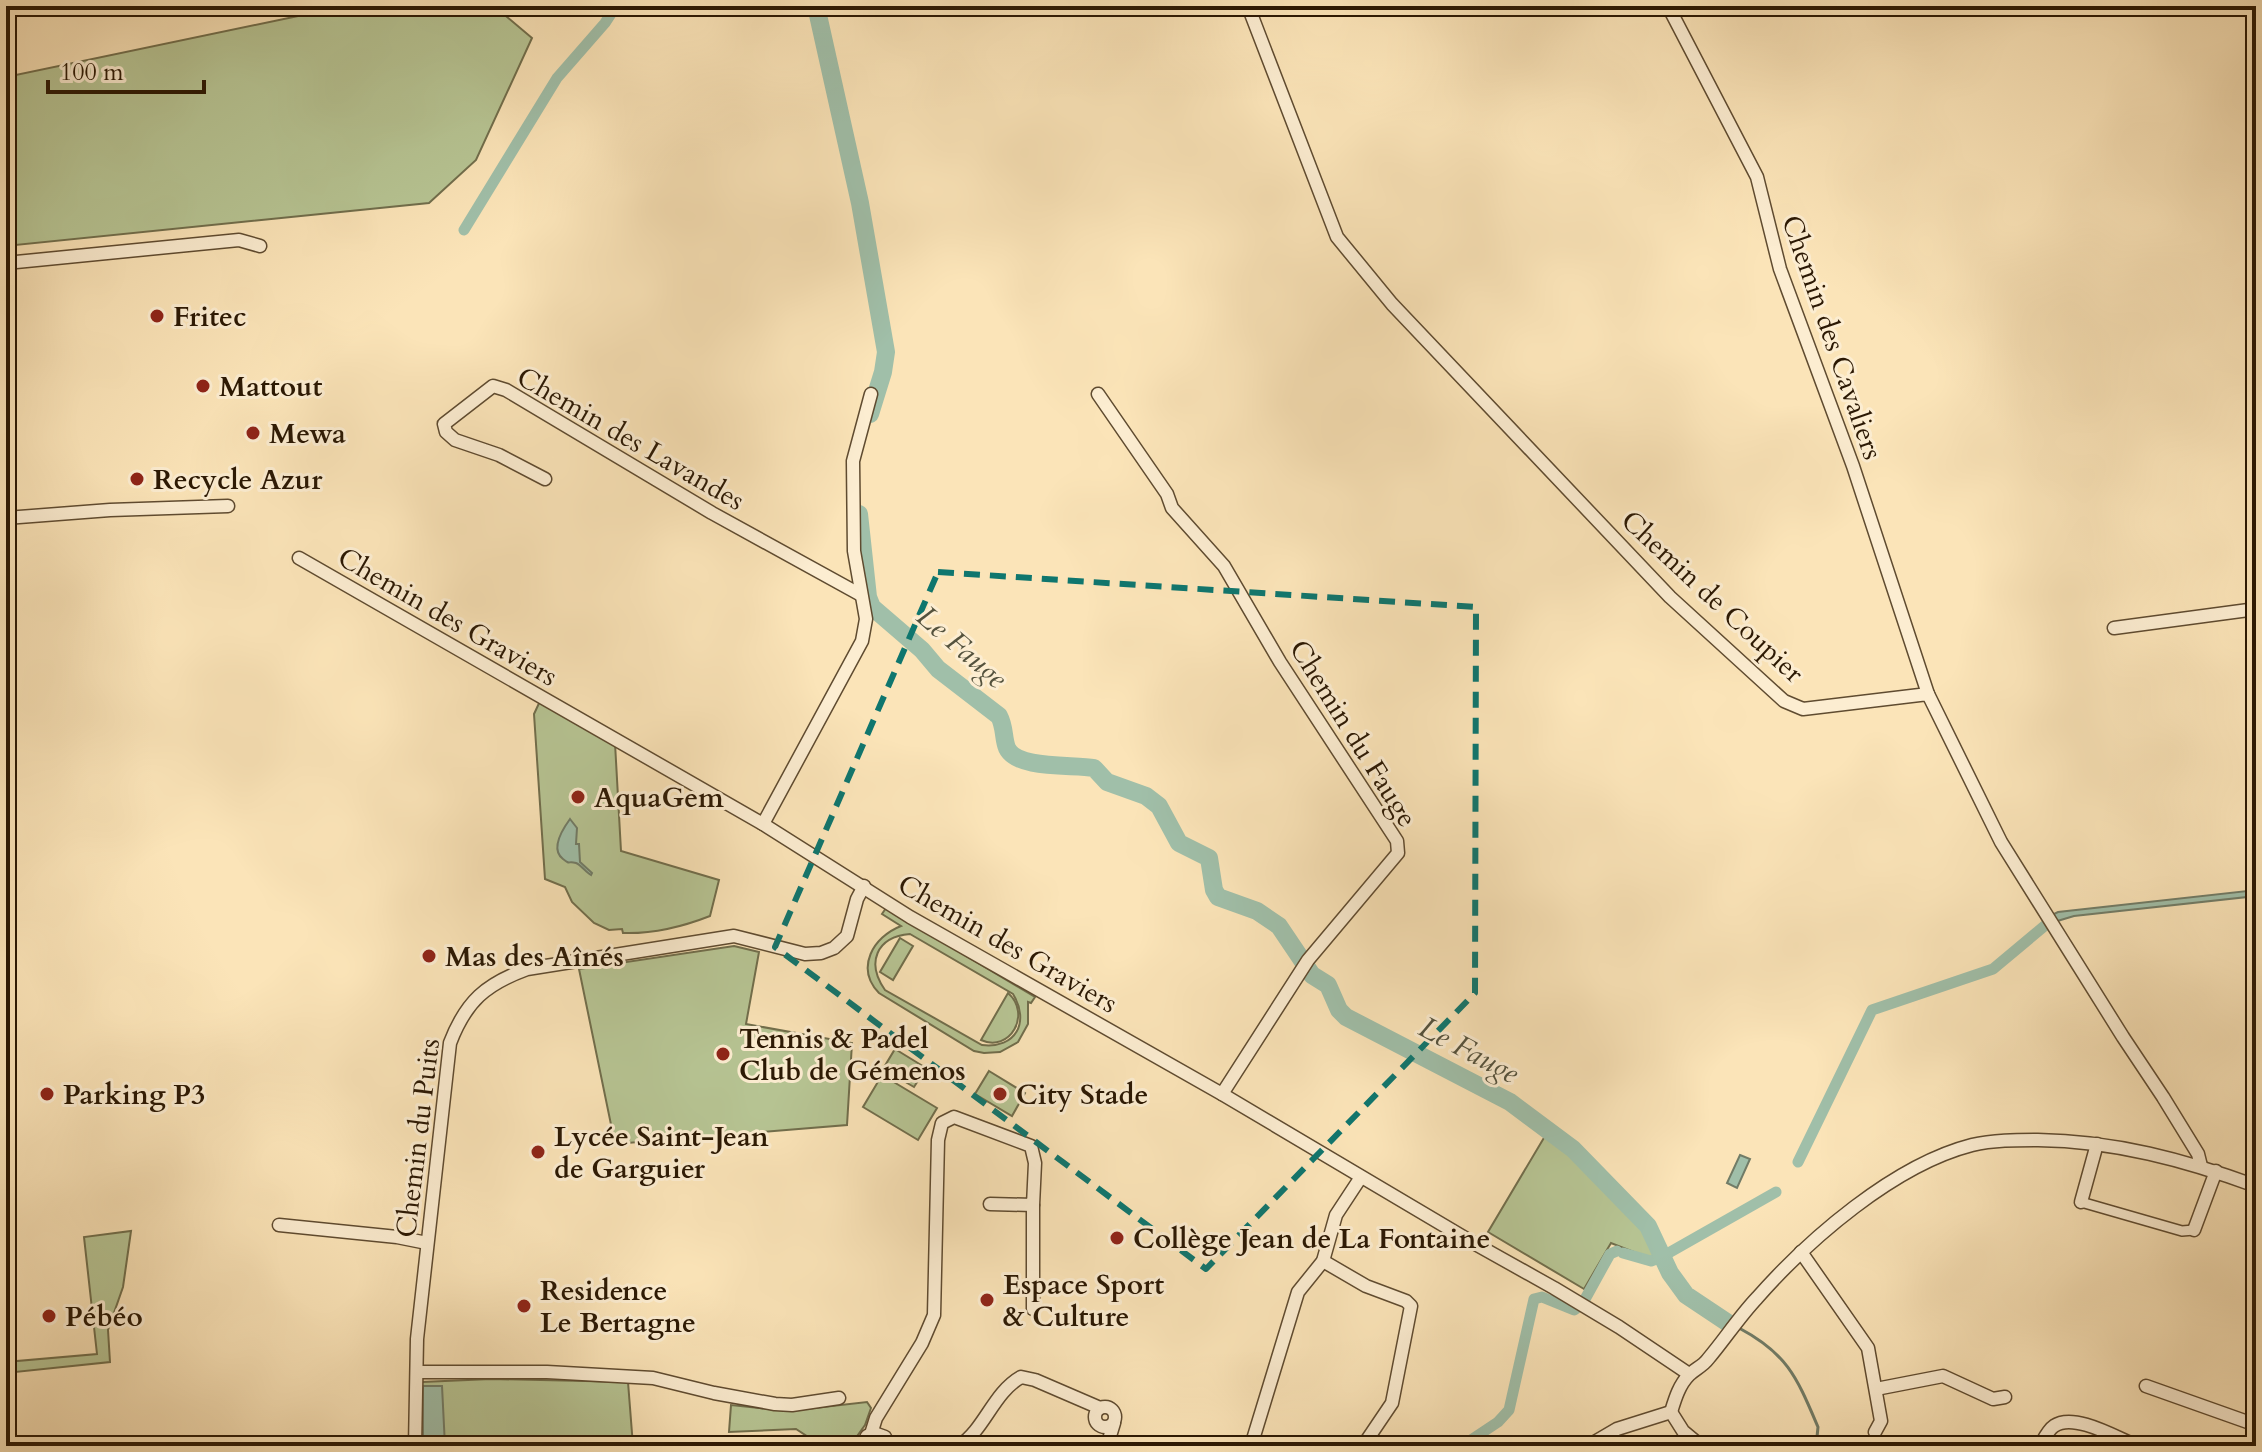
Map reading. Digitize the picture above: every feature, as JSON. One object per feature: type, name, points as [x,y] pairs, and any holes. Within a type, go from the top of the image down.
[{"type":"street","name":"Chemin de Coupier","points":[[1248,6],[1337,237],[1392,304],[1676,602],[1784,701],[1803,709],[1928,694]]},
{"type":"street","name":"Chemin des Cavaliers","points":[[1668,6],[1757,177],[1780,269],[1853,466],[1928,694]]},
{"type":"street","points":[[6,263],[239,240],[260,246]]},
{"type":"street","name":"Chemin des Lavandes","points":[[545,479],[499,455],[455,440],[446,432],[444,424],[493,386],[506,390],[712,513],[861,595]]},
{"type":"street","points":[[763,824],[862,641],[866,619],[854,551],[853,461],[871,394]]},
{"type":"street","name":"Chemin du Fauge","points":[[1098,394],[1167,494],[1172,508],[1224,566],[1280,662],[1397,841],[1398,853],[1305,964],[1222,1094]]},
{"type":"street","points":[[6,518],[228,506]]},
{"type":"street","name":"Chemin des Graviers","points":[[299,558],[763,824],[910,917],[1222,1094],[1606,1319],[1689,1374]]},
{"type":"street","points":[[2114,628],[2256,609]]},
{"type":"street","points":[[1928,694],[2001,842],[2163,1097],[2198,1154],[2201,1166]]},
{"type":"street","name":"Chemin du Puits","points":[[415,1446],[417,1339],[427,1243],[450,1043],[464,1013],[483,991],[497,981],[527,969],[734,936],[805,954],[821,953],[834,948],[847,936],[857,899],[864,886]]},
{"type":"street","points":[[871,1434],[876,1418],[922,1343],[934,1315],[938,1140],[942,1123],[954,1117],[1031,1146],[1035,1163],[1033,1309]]},
{"type":"street","points":[[1671,1412],[1689,1374],[1705,1363],[1742,1315],[1801,1252],[1852,1207],[1921,1166],[1971,1145],[2007,1140],[2082,1141],[2171,1157],[2256,1186]]},
{"type":"street","points":[[2097,1144],[2081,1202],[2182,1231],[2194,1230],[2216,1171]]},
{"type":"street","points":[[1251,1446],[1298,1292],[1323,1261],[1336,1215],[1361,1177]]},
{"type":"street","points":[[990,1204],[1033,1205]]},
{"type":"street","points":[[279,1225],[427,1243]]},
{"type":"street","points":[[1801,1252],[1868,1348],[1881,1421],[1875,1432]]},
{"type":"street","points":[[1323,1261],[1366,1286],[1406,1301],[1411,1306],[1392,1403],[1367,1440]]},
{"type":"street","points":[[417,1372],[547,1372],[653,1378],[714,1393],[787,1405],[839,1398]]},
{"type":"street","points":[[1876,1389],[1943,1376],[1993,1399],[2005,1397]]},
{"type":"street","points":[[959,1446],[972,1434],[1006,1385],[1021,1377],[1100,1408],[1095,1416],[1099,1425],[1106,1427],[1114,1423],[1107,1446]]},
{"type":"street","points":[[2146,1386],[2256,1425]]},
{"type":"street","points":[[1588,1446],[1617,1429],[1671,1412]]},
{"type":"street","points":[[1671,1412],[1683,1431],[1701,1446]]},
{"type":"street","points":[[2040,1446],[2052,1427],[2064,1421],[2079,1422],[2137,1446]]},
{"type":"street","points":[[862,1446],[864,1439],[871,1434],[881,1434],[888,1446]]},
{"type":"highlighted area","points":[[938,572],[1476,607],[1475,993],[1206,1269],[775,947]]},
{"type":"shaded area","points":[[346,6],[494,6],[532,38],[476,160],[429,203],[6,246],[6,77]]},
{"type":"shaded area","name":"AquaGem","points":[[541,699],[615,743],[621,851],[719,880],[710,916],[656,931],[623,933],[622,929],[609,930],[594,923],[572,902],[565,887],[545,879],[534,714]]},
{"type":"shaded area","points":[[570,819],[577,828],[576,844],[579,844],[580,862],[591,875],[578,864],[567,862],[557,850],[559,839]]},
{"type":"shaded area","points":[[2256,890],[2256,896],[2074,916],[2054,922],[2050,916],[2058,912]]},
{"type":"shaded area","points":[[886,908],[1035,997],[1031,1003],[1028,1002],[1028,1024],[1018,1042],[1000,1052],[974,1051],[879,993],[868,974],[870,954],[882,938],[901,926],[882,914]],"holes":[[[910,934],[1013,994],[1020,1014],[1017,1032],[1004,1043],[982,1045],[885,990],[876,970],[878,953],[889,940]]]},
{"type":"shaded area","points":[[900,938],[913,946],[893,980],[880,972]]},
{"type":"shaded area","name":"Tennis & Padel Club de Gémenos","points":[[734,946],[759,952],[746,1024],[852,1043],[847,1125],[615,1144],[579,969]]},
{"type":"shaded area","points":[[1008,993],[1018,1011],[1014,1029],[1001,1041],[991,1043],[981,1040]]},
{"type":"shaded area","points":[[895,1049],[926,1068],[914,1087],[883,1069]]},
{"type":"shaded area","name":"City Stade","points":[[989,1071],[1025,1093],[1012,1116],[975,1094]]},
{"type":"shaded area","points":[[882,1075],[937,1108],[918,1140],[863,1107]]},
{"type":"shaded area","points":[[1548,1131],[1580,1157],[1646,1225],[1659,1255],[1649,1258],[1611,1243],[1584,1289],[1488,1232]]},
{"type":"shaded area","points":[[1740,1155],[1750,1159],[1737,1188],[1727,1183]]},
{"type":"shaded area","points":[[131,1231],[123,1287],[108,1330],[110,1362],[6,1373],[6,1362],[97,1354],[84,1237]]},
{"type":"shaded area","points":[[491,1379],[628,1382],[633,1446],[421,1446],[422,1382]]},
{"type":"shaded area","points":[[423,1386],[442,1386],[445,1446],[423,1446]]},
{"type":"shaded area","points":[[867,1402],[871,1408],[865,1425],[850,1446],[827,1446],[796,1429],[729,1432],[731,1405],[788,1411]]},
{"type":"waterway","points":[[464,230],[557,78],[616,6]]},
{"type":"waterway","name":"Le Fauge","points":[[816,6],[860,203],[886,352],[870,414]]},
{"type":"waterway","name":"Le Fauge","points":[[859,514],[868,597],[872,607],[922,650],[938,669],[999,716],[1007,748],[1013,755],[1034,763],[1094,768],[1107,782],[1146,796],[1159,806],[1179,843],[1209,858],[1218,897],[1257,911],[1279,926],[1312,975],[1328,985],[1339,1010],[1346,1017],[1510,1102],[1573,1149],[1648,1226],[1670,1273],[1686,1295],[1728,1323]]},
{"type":"waterway","points":[[1798,1162],[1872,1010],[1993,969],[2048,923]]},
{"type":"waterway","points":[[1665,1255],[1776,1192]]},
{"type":"waterway","points":[[1584,1301],[1610,1254],[1617,1251]]},
{"type":"waterway","points":[[1623,1253],[1651,1261],[1659,1258]]},
{"type":"waterway","points":[[1462,1446],[1498,1422],[1509,1410],[1534,1299],[1542,1297],[1574,1310],[1578,1307]]},
{"type":"waterway","name":"Le Fauge","points":[[1739,1328],[1780,1358],[1797,1381],[1818,1427],[1817,1437],[1810,1446]]},
{"type":"place","name":"Fritec","points":[[157,316]]},
{"type":"place","name":"Mattout","points":[[203,386]]},
{"type":"place","name":"Mewa","points":[[253,433]]},
{"type":"place","name":"Recycle Azur","points":[[137,479]]},
{"type":"place","name":"AquaGem","points":[[578,797]]},
{"type":"place","name":"Mas des Aînés","points":[[429,956]]},
{"type":"place","name":"Tennis & Padel Club de Gémenos","points":[[723,1054]]},
{"type":"place","name":"Parking P3","points":[[47,1094]]},
{"type":"place","name":"City Stade","points":[[1000,1094]]},
{"type":"place","name":"Lycée Saint-Jean de Garguier","points":[[538,1152]]},
{"type":"place","name":"Collège Jean de La Fontaine","points":[[1117,1238]]},
{"type":"place","name":"Espace Sport & Culture","points":[[987,1300]]},
{"type":"place","name":"Residence Le Bertagne","points":[[524,1306]]},
{"type":"place","name":"Pébéo","points":[[49,1316]]}]
